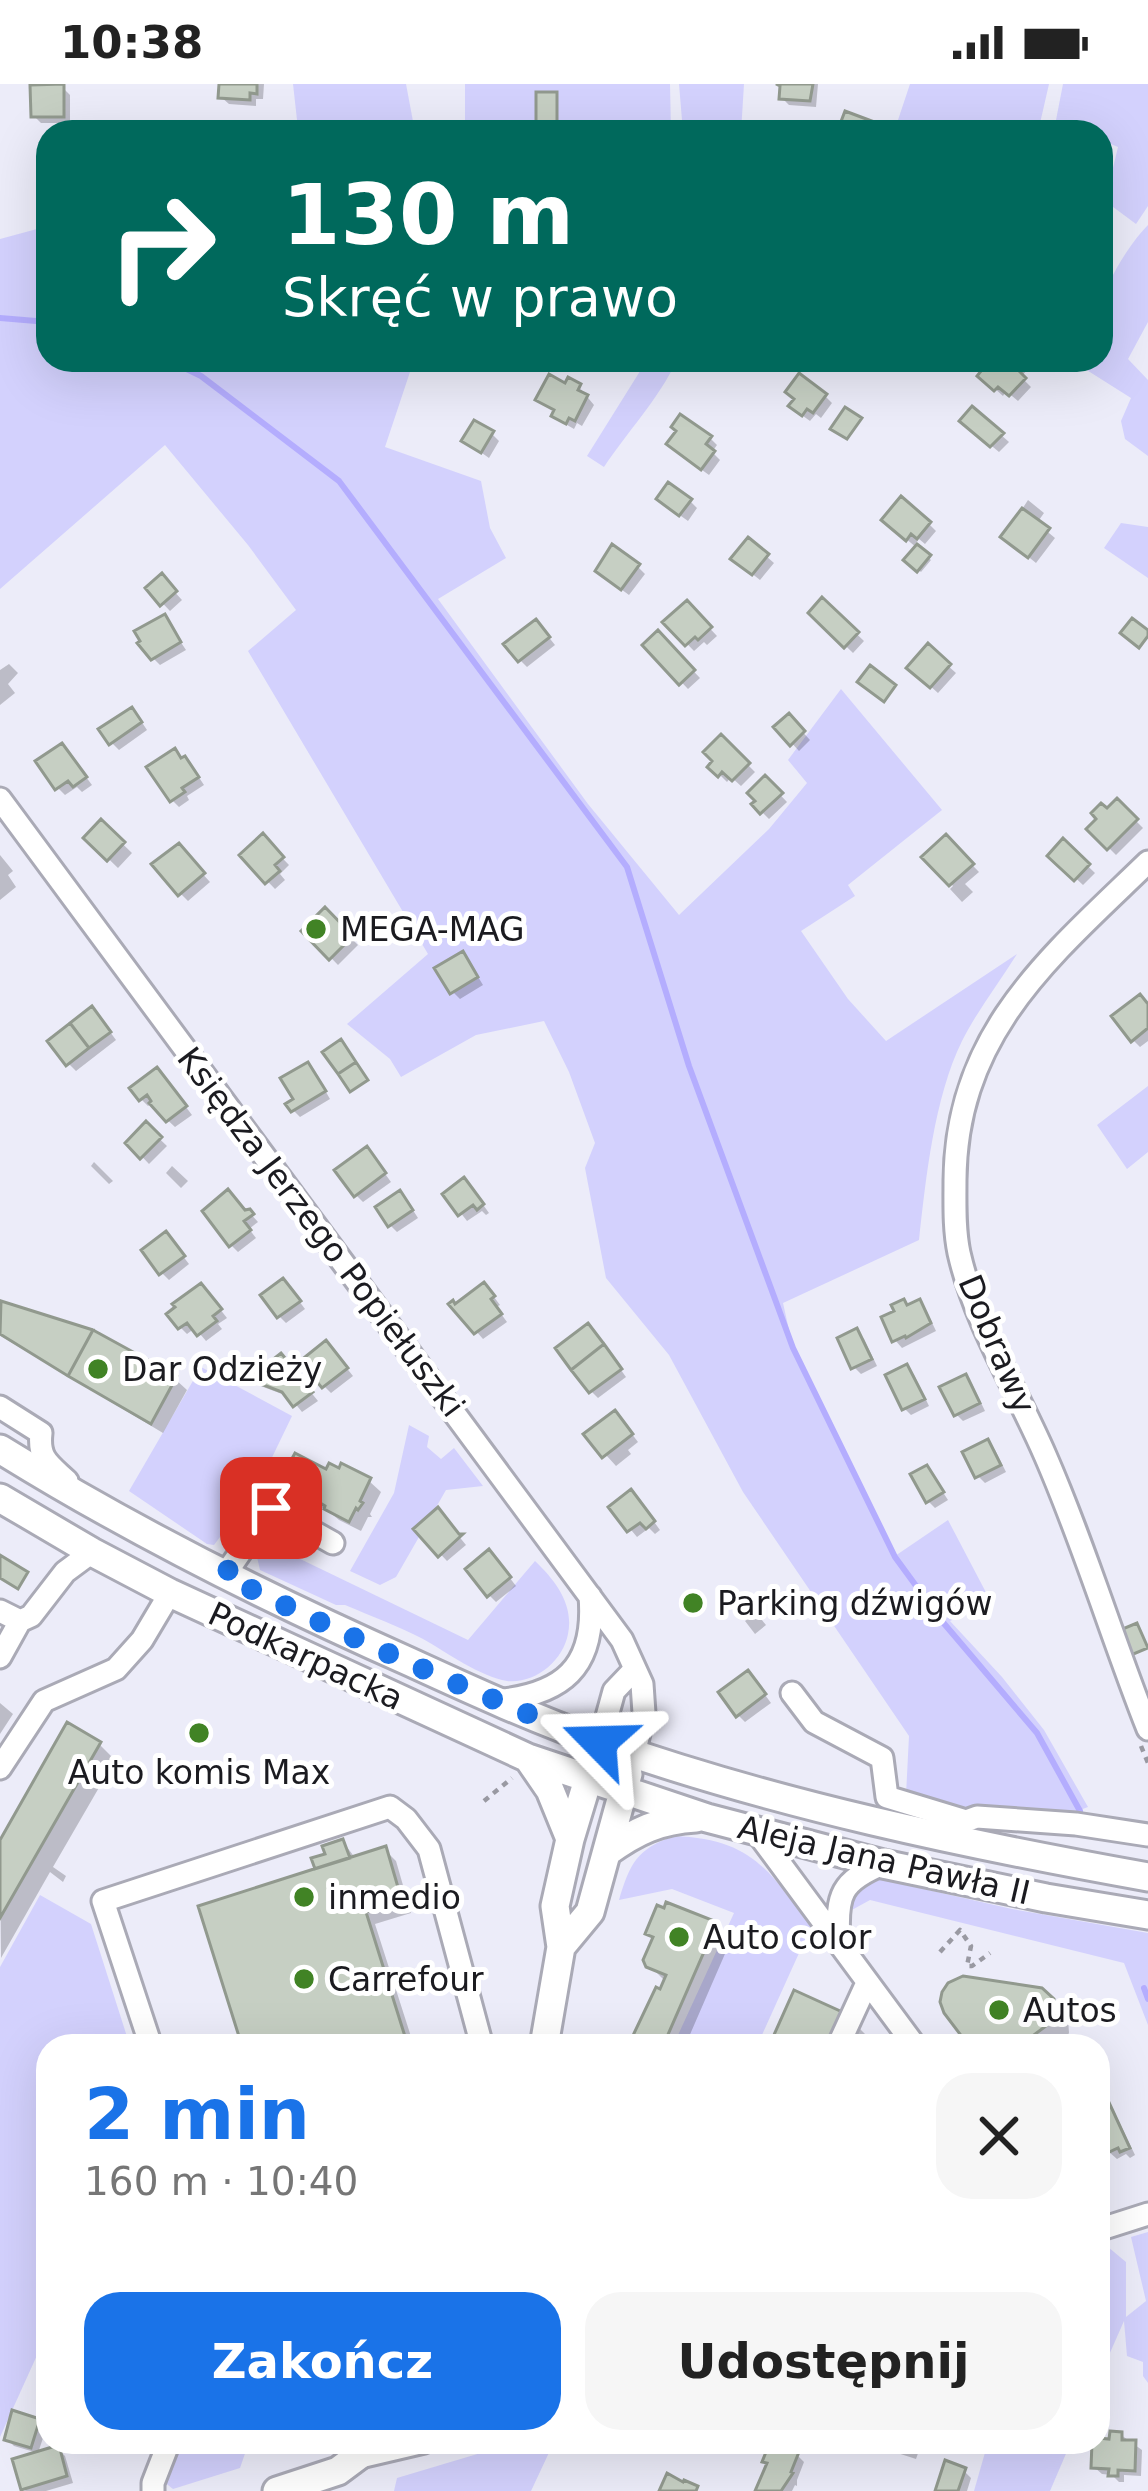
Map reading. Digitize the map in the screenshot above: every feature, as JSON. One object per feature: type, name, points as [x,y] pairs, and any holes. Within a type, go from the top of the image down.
[{"type":"main road","name":"Podkarpacka","points":[[4,1455],[224,1576],[339,1632],[599,1742]]},
{"type":"main road","name":"Podkarpacka","points":[[0,1498],[170,1593],[520,1768],[588,1778],[624,1791]]},
{"type":"main road","points":[[546,2034],[561,1947],[555,1906],[599,1742]]},
{"type":"main road","name":"Aleja Jana Pawła II","points":[[599,1742],[782,1798],[996,1848],[1148,1877]]},
{"type":"main road","name":"Księdza Jerzego Popiełuszki","points":[[561,1947],[590,1912],[634,1754]]},
{"type":"main road","points":[[520,1768],[550,1790],[570,1840]]},
{"type":"main road","name":"Aleja Jana Pawła II","points":[[624,1791],[883,1864],[1148,1915]]},
{"type":"main road","points":[[607,1852],[638,1830],[668,1819],[707,1818]]},
{"type":"main road","points":[[277,2491],[338,2471],[362,2454]]},
{"type":"street","name":"Księdza Jerzego Popiełuszki","points":[[0,799],[622,1640],[642,1684],[644,1714],[634,1754]]},
{"type":"street","name":"Dobrawy","points":[[1144,1735],[1053,1472],[979,1314],[959,1252],[955,1213],[958,1130],[971,1081],[990,1039],[1042,964],[1148,862]]},
{"type":"street","points":[[0,1407],[20,1420]]},
{"type":"street","name":"Podkarpacka","points":[[4,1455],[19,1440],[20,1420]]},
{"type":"street","name":"Podkarpacka","points":[[20,1420],[41,1433],[39,1449],[44,1458],[90,1504]]},
{"type":"street","points":[[224,1576],[271,1508],[332,1543]]},
{"type":"street","points":[[0,1657],[10,1616],[31,1616],[65,1572],[92,1552]]},
{"type":"street","points":[[0,1768],[44,1701],[116,1669],[142,1640],[170,1593]]},
{"type":"street","points":[[494,1701],[543,1691],[562,1682],[574,1669],[590,1634],[590,1595]]},
{"type":"street","points":[[599,1742],[614,1691],[634,1670]]},
{"type":"street","points":[[792,1693],[814,1722],[882,1758],[887,1797]]},
{"type":"street","points":[[863,1817],[887,1797]]},
{"type":"street","points":[[887,1797],[966,1821],[996,1848]]},
{"type":"street","points":[[148,2034],[103,1900],[390,1807],[429,1849],[479,2034]]},
{"type":"street","points":[[966,1821],[976,1817],[1076,1824],[1148,1835]]},
{"type":"street","points":[[756,1831],[906,2034]]},
{"type":"street","points":[[839,1940],[837,1906],[848,1883],[883,1864]]},
{"type":"street","points":[[844,2034],[867,1983]]},
{"type":"street","points":[[1110,2226],[1148,2214]]},
{"type":"street","points":[[153,2491],[165,2454]]},
{"type":"path","points":[[1144,1735],[1148,1763]]},
{"type":"path","points":[[484,1801],[520,1768]]},
{"type":"path","points":[[940,1952],[960,1930],[971,1946],[967,1966],[991,1953]]},
{"type":"shaded area","points":[[293,84],[406,84],[413,120],[297,120]]},
{"type":"shaded area","points":[[465,84],[670,84],[671,120],[465,120]]},
{"type":"shaded area","points":[[679,84],[744,84],[742,120],[682,120]]},
{"type":"shaded area","points":[[910,84],[1049,84],[1041,120],[898,120]]},
{"type":"shaded area","points":[[1063,84],[1148,84],[1148,206],[1136,224],[1113,207],[1118,147],[1113,145],[1113,120],[1056,120]]},
{"type":"shaded area","points":[[1148,225],[1148,322],[1128,359],[1148,380],[1148,456],[1125,439],[1121,421],[1131,398],[1090,372],[1113,372],[1113,278]]},
{"type":"shaded area","points":[[36,229],[36,372],[410,372],[385,447],[481,481],[490,528],[506,558],[438,599],[588,804],[679,915],[769,829],[807,783],[788,760],[841,689],[942,810],[848,885],[855,896],[801,931],[848,999],[886,1041],[1017,954],[974,1019],[952,1063],[933,1139],[919,1240],[783,1303],[793,1348],[895,1556],[948,1520],[991,1602],[950,1621],[1044,1730],[1088,1807],[1059,1818],[969,1810],[906,1795],[909,1736],[743,1492],[669,1355],[606,1278],[585,1168],[595,1143],[544,1021],[476,1035],[401,1077],[390,1059],[347,1024],[428,954],[248,651],[296,610],[165,445],[0,589],[0,239]]},
{"type":"shaded area","points":[[640,372],[671,372],[604,467],[587,456]]},
{"type":"shaded area","points":[[1121,523],[1148,527],[1148,578],[1104,548]]},
{"type":"shaded area","points":[[1148,1086],[1148,1152],[1127,1169],[1097,1125]]},
{"type":"shaded area","points":[[201,1367],[292,1416],[238,1528],[229,1525],[214,1545],[129,1491]]},
{"type":"shaded area","points":[[409,1425],[429,1436],[427,1447],[441,1459],[454,1448],[483,1486],[446,1490],[396,1577],[380,1585],[350,1571],[394,1493]]},
{"type":"shaded area","points":[[265,1542],[468,1640],[535,1561],[566,1603],[565,1644],[554,1662],[537,1675],[517,1681],[497,1679],[404,1630],[260,1570],[257,1557]]},
{"type":"shaded area","points":[[674,1836],[742,1852],[771,1876],[813,1930],[762,2034],[679,2034],[734,1913],[672,1889],[619,1900],[637,1859],[651,1846]]},
{"type":"shaded area","points":[[875,1878],[1148,1933],[1148,2025],[1124,1963],[870,1900],[850,1911],[852,1939],[844,1920],[848,1904]]},
{"type":"shaded area","points":[[40,1895],[91,1924],[126,2034],[36,2034],[36,2358],[0,2437],[0,1967]]},
{"type":"shaded area","points":[[1148,2232],[1148,2383],[1143,2362],[1127,2356],[1124,2321],[1110,2353],[1110,2249],[1126,2262],[1126,2317],[1146,2301],[1131,2237]]},
{"type":"shaded area","points":[[171,2454],[245,2454],[240,2468],[173,2489],[163,2481]]},
{"type":"shaded area","points":[[477,2454],[548,2454],[531,2491],[394,2491],[397,2478]]},
{"type":"shaded area","points":[[985,2454],[1066,2454],[1050,2491],[974,2491]]},
{"type":"building","points":[[64,84],[64,117],[31,117],[30,85]]},
{"type":"building","points":[[219,84],[257,84],[257,94],[250,93],[250,100],[218,98]]},
{"type":"building","points":[[776,84],[813,84],[810,101],[779,99]]},
{"type":"building","points":[[536,92],[557,92],[557,120],[536,120]]},
{"type":"building","points":[[845,111],[869,120],[842,120]]},
{"type":"building","points":[[980,372],[1020,372],[1026,378],[1009,396],[998,387],[994,391],[977,376]]},
{"type":"building","points":[[799,373],[827,394],[813,413],[807,409],[802,416],[788,406],[794,399],[785,392]]},
{"type":"building","points":[[549,374],[565,383],[568,377],[581,384],[578,390],[588,395],[575,421],[569,418],[566,424],[551,416],[554,410],[535,400]]},
{"type":"building","points":[[972,406],[1004,433],[990,447],[959,421]]},
{"type":"building","points":[[845,407],[862,418],[847,439],[830,429]]},
{"type":"building","points":[[680,414],[712,436],[706,444],[715,451],[701,470],[666,444]]},
{"type":"building","points":[[474,420],[494,431],[481,453],[461,441]]},
{"type":"building","points":[[668,482],[692,499],[679,516],[656,499]]},
{"type":"building","points":[[901,496],[931,522],[917,539],[911,534],[906,541],[881,520]]},
{"type":"building","points":[[1022,508],[1050,528],[1028,558],[1000,537]]},
{"type":"building","points":[[748,537],[769,554],[752,575],[730,559]]},
{"type":"building","points":[[612,544],[640,564],[621,590],[595,571]]},
{"type":"building","points":[[917,544],[931,555],[917,572],[903,560]]},
{"type":"building","points":[[162,573],[177,591],[160,606],[145,588]]},
{"type":"building","points":[[822,597],[859,632],[844,648],[808,613]]},
{"type":"building","points":[[687,600],[712,627],[685,646],[662,622]]},
{"type":"building","points":[[165,614],[181,642],[151,660],[134,631]]},
{"type":"building","points":[[1132,618],[1148,630],[1139,648],[1120,633]]},
{"type":"building","points":[[536,619],[550,637],[518,662],[503,644]]},
{"type":"building","points":[[658,630],[695,670],[679,685],[642,645]]},
{"type":"building","points":[[928,643],[951,664],[930,688],[906,668]]},
{"type":"building","points":[[870,665],[896,685],[884,702],[857,682]]},
{"type":"building","points":[[132,707],[142,722],[109,745],[98,729]]},
{"type":"building","points":[[789,713],[805,731],[790,746],[773,727]]},
{"type":"building","points":[[721,734],[750,763],[732,781],[707,767],[712,761],[703,752]]},
{"type":"building","points":[[62,743],[87,777],[73,787],[68,781],[55,790],[35,761]]},
{"type":"building","points":[[175,748],[199,777],[170,802],[146,767]]},
{"type":"building","points":[[765,775],[783,793],[760,814],[747,793]]},
{"type":"building","points":[[1117,798],[1138,819],[1107,850],[1086,829],[1096,819],[1091,813],[1101,803],[1107,808]]},
{"type":"building","points":[[101,819],[125,842],[107,861],[83,838]]},
{"type":"building","points":[[263,833],[284,857],[275,865],[280,871],[265,884],[239,855]]},
{"type":"building","points":[[946,834],[974,864],[949,886],[921,857]]},
{"type":"building","points":[[1063,838],[1090,864],[1074,881],[1047,856]]},
{"type":"building","points":[[179,843],[205,873],[178,896],[151,864]]},
{"type":"building","points":[[325,907],[353,936],[329,960],[301,931]]},
{"type":"building","points":[[463,951],[478,977],[450,994],[434,968]]},
{"type":"building","points":[[1140,994],[1148,1004],[1148,1028],[1131,1042],[1111,1016]]},
{"type":"building","points":[[92,1006],[111,1032],[89,1048],[70,1023]]},
{"type":"building","points":[[70,1023],[89,1048],[66,1066],[47,1041]]},
{"type":"building","points":[[341,1039],[356,1062],[338,1074],[322,1052]]},
{"type":"building","points":[[308,1062],[326,1091],[291,1112],[285,1104],[293,1099],[280,1078]]},
{"type":"building","points":[[356,1062],[368,1080],[350,1092],[338,1074]]},
{"type":"building","points":[[157,1067],[187,1106],[166,1122],[147,1095],[139,1101],[129,1088]]},
{"type":"building","points":[[146,1121],[162,1137],[140,1159],[125,1143]]},
{"type":"building","points":[[367,1146],[386,1173],[354,1197],[334,1170]]},
{"type":"building","points":[[464,1177],[484,1204],[477,1210],[473,1205],[458,1216],[442,1194]]},
{"type":"building","points":[[228,1189],[254,1214],[244,1221],[251,1230],[229,1247],[202,1211]]},
{"type":"building","points":[[400,1190],[413,1210],[388,1227],[375,1207]]},
{"type":"building","points":[[166,1231],[185,1256],[159,1275],[141,1250]]},
{"type":"building","points":[[283,1278],[301,1301],[277,1318],[260,1295]]},
{"type":"building","points":[[484,1282],[502,1314],[474,1334],[448,1304],[453,1300],[455,1304]]},
{"type":"building","points":[[201,1283],[222,1309],[213,1316],[217,1321],[197,1336],[187,1323],[178,1329],[166,1314]]},
{"type":"building","points":[[904,1299],[907,1305],[920,1299],[931,1323],[892,1342],[881,1317]]},
{"type":"building","points":[[1,1301],[93,1330],[68,1376],[0,1334]]},
{"type":"building","points":[[588,1323],[604,1344],[571,1370],[555,1348]]},
{"type":"building","points":[[857,1328],[872,1359],[851,1369],[837,1338]]},
{"type":"building","points":[[93,1330],[177,1376],[151,1424],[68,1376]]},
{"type":"building","points":[[326,1340],[348,1368],[322,1388],[300,1361]]},
{"type":"building","points":[[604,1344],[622,1369],[589,1393],[571,1370]]},
{"type":"building","points":[[281,1353],[313,1392],[293,1407],[282,1392],[248,1379]]},
{"type":"building","points":[[907,1364],[925,1399],[902,1410],[885,1375]]},
{"type":"building","points":[[966,1374],[980,1403],[954,1416],[939,1387]]},
{"type":"building","points":[[615,1410],[633,1434],[602,1458],[583,1434]]},
{"type":"building","points":[[988,1439],[1001,1465],[975,1478],[962,1452]]},
{"type":"building","points":[[295,1453],[326,1469],[329,1463],[339,1468],[341,1463],[371,1478],[363,1503],[349,1522],[312,1498],[295,1494],[297,1490],[281,1479]]},
{"type":"building","points":[[927,1465],[944,1492],[926,1503],[910,1474]]},
{"type":"building","points":[[631,1489],[655,1521],[646,1529],[640,1523],[627,1532],[608,1507]]},
{"type":"building","points":[[438,1507],[463,1534],[438,1557],[413,1529]]},
{"type":"building","points":[[489,1549],[511,1577],[487,1597],[465,1569]]},
{"type":"building","points":[[0,1555],[28,1572],[18,1589],[0,1578]]},
{"type":"building","points":[[1137,1623],[1148,1648],[1131,1655],[1120,1630]]},
{"type":"building","points":[[748,1670],[766,1694],[736,1717],[718,1692]]},
{"type":"building","points":[[67,1722],[101,1742],[0,1918],[0,1840]]},
{"type":"building","points":[[343,1839],[350,1858],[315,1869],[311,1858],[325,1854],[322,1846]]},
{"type":"building","name":"Carrefour","points":[[386,1846],[402,1901],[366,1912],[404,2034],[238,2034],[198,1906]]},
{"type":"building","points":[[666,1902],[717,1922],[668,2034],[634,2034],[666,1975],[646,1967],[643,1960],[653,1937],[645,1934],[657,1905],[664,1908]]},
{"type":"building","name":"Autos","points":[[963,1976],[1042,1988],[1054,1999],[1054,2016],[1035,2034],[960,2034],[940,2002],[948,1983]]},
{"type":"building","points":[[794,1990],[851,2016],[841,2034],[774,2034]]},
{"type":"building","points":[[1110,2105],[1130,2148],[1120,2152],[1118,2148],[1110,2152]]},
{"type":"building","points":[[12,2410],[36,2418],[31,2448],[4,2440]]},
{"type":"building","points":[[1110,2431],[1122,2432],[1122,2440],[1136,2440],[1135,2471],[1118,2470],[1118,2476],[1108,2476],[1109,2469],[1091,2468],[1092,2454],[1110,2454]]},
{"type":"building","points":[[36,2452],[61,2454],[67,2476],[21,2490],[12,2459]]},
{"type":"building","points":[[765,2454],[798,2454],[781,2491],[755,2491],[767,2463],[762,2462]]},
{"type":"building","points":[[945,2460],[966,2468],[958,2491],[935,2491]]},
{"type":"building","points":[[667,2473],[698,2486],[696,2491],[659,2491]]},
{"type":"waterway","points":[[0,318],[36,321]]},
{"type":"waterway","points":[[193,372],[339,481],[627,867],[689,1066],[793,1348],[895,1557],[941,1620],[1037,1733],[1080,1811]]},
{"type":"waterway","points":[[1144,1988],[1148,1999]]},
{"type":"place","name":"MEGA-MAG","points":[[316,929]]},
{"type":"place","name":"Dar Odzieży","points":[[98,1369]]},
{"type":"place","name":"Parking dźwigów","points":[[693,1603]]},
{"type":"place","name":"Auto komis Max","points":[[199,1733]]},
{"type":"place","name":"inmedio","points":[[304,1897]]},
{"type":"place","name":"Auto color","points":[[679,1937]]},
{"type":"place","name":"Carrefour","points":[[304,1979]]},
{"type":"place","name":"Autos","points":[[999,2010]]},
{"type":"route","points":[[271,1508],[224,1576],[494,1701],[599,1742]]}]
